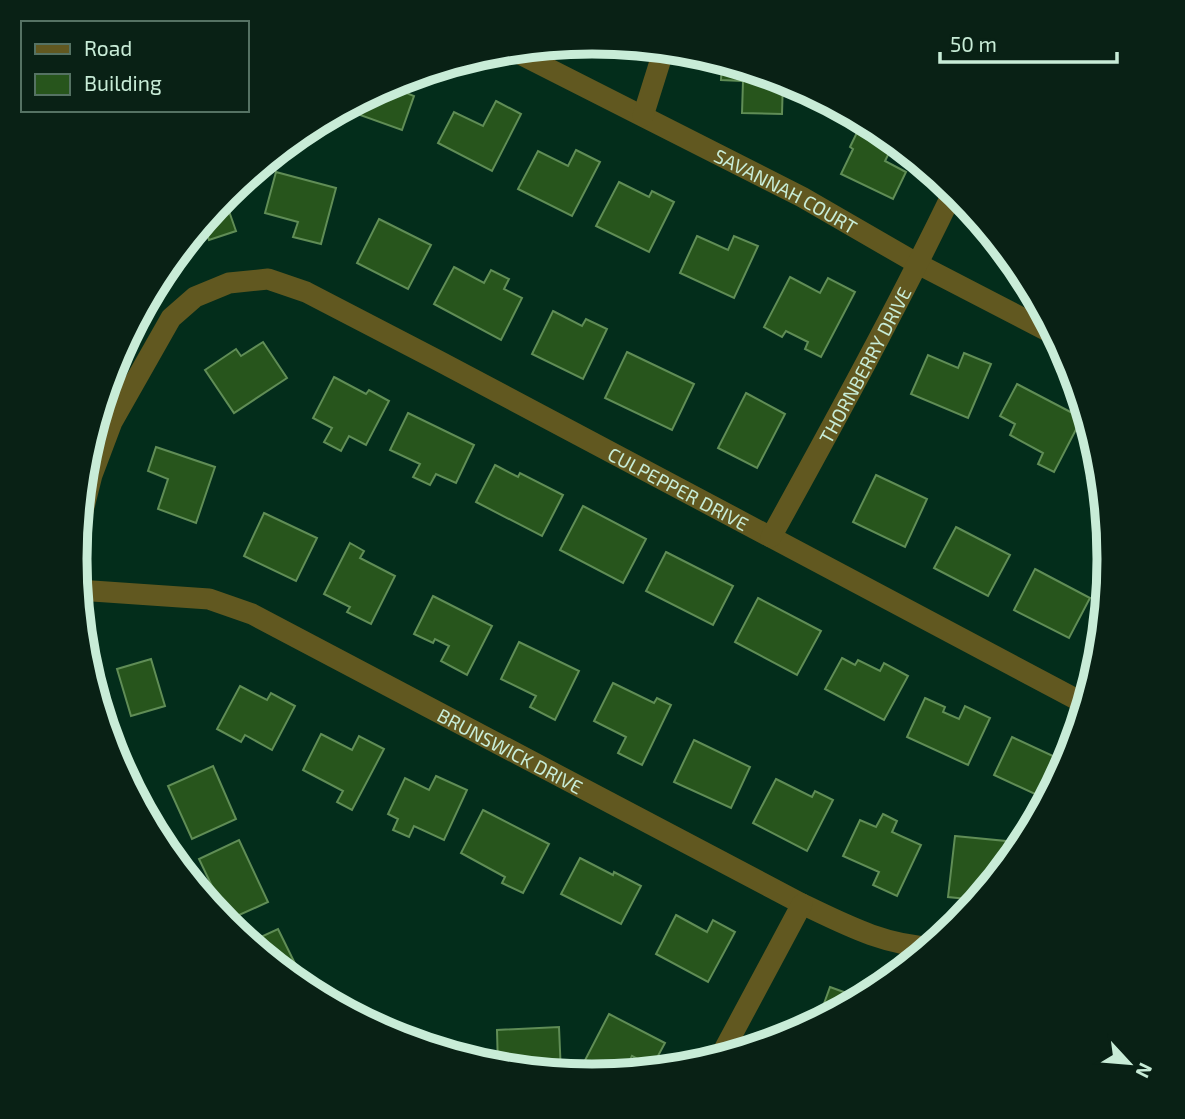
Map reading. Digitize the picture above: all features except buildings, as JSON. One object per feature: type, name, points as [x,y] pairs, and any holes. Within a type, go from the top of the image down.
[{"type":"street","name":"SAVANNAH COURT","points":[[529,59],[802,198],[918,264],[1042,328]]},
{"type":"street","points":[[643,116],[661,59]]},
{"type":"street","name":"THORNBERRY DRIVE","points":[[771,537],[918,264],[949,201]]},
{"type":"street","name":"CULPEPPER DRIVE","points":[[97,462],[112,422],[172,318],[195,297],[229,283],[268,279],[306,292],[358,319],[1078,700]]},
{"type":"street","name":"BRUNSWICK DRIVE","points":[[88,591],[209,599],[252,614],[802,904],[865,934],[917,946]]},
{"type":"street","points":[[725,1047],[802,904]]}]
